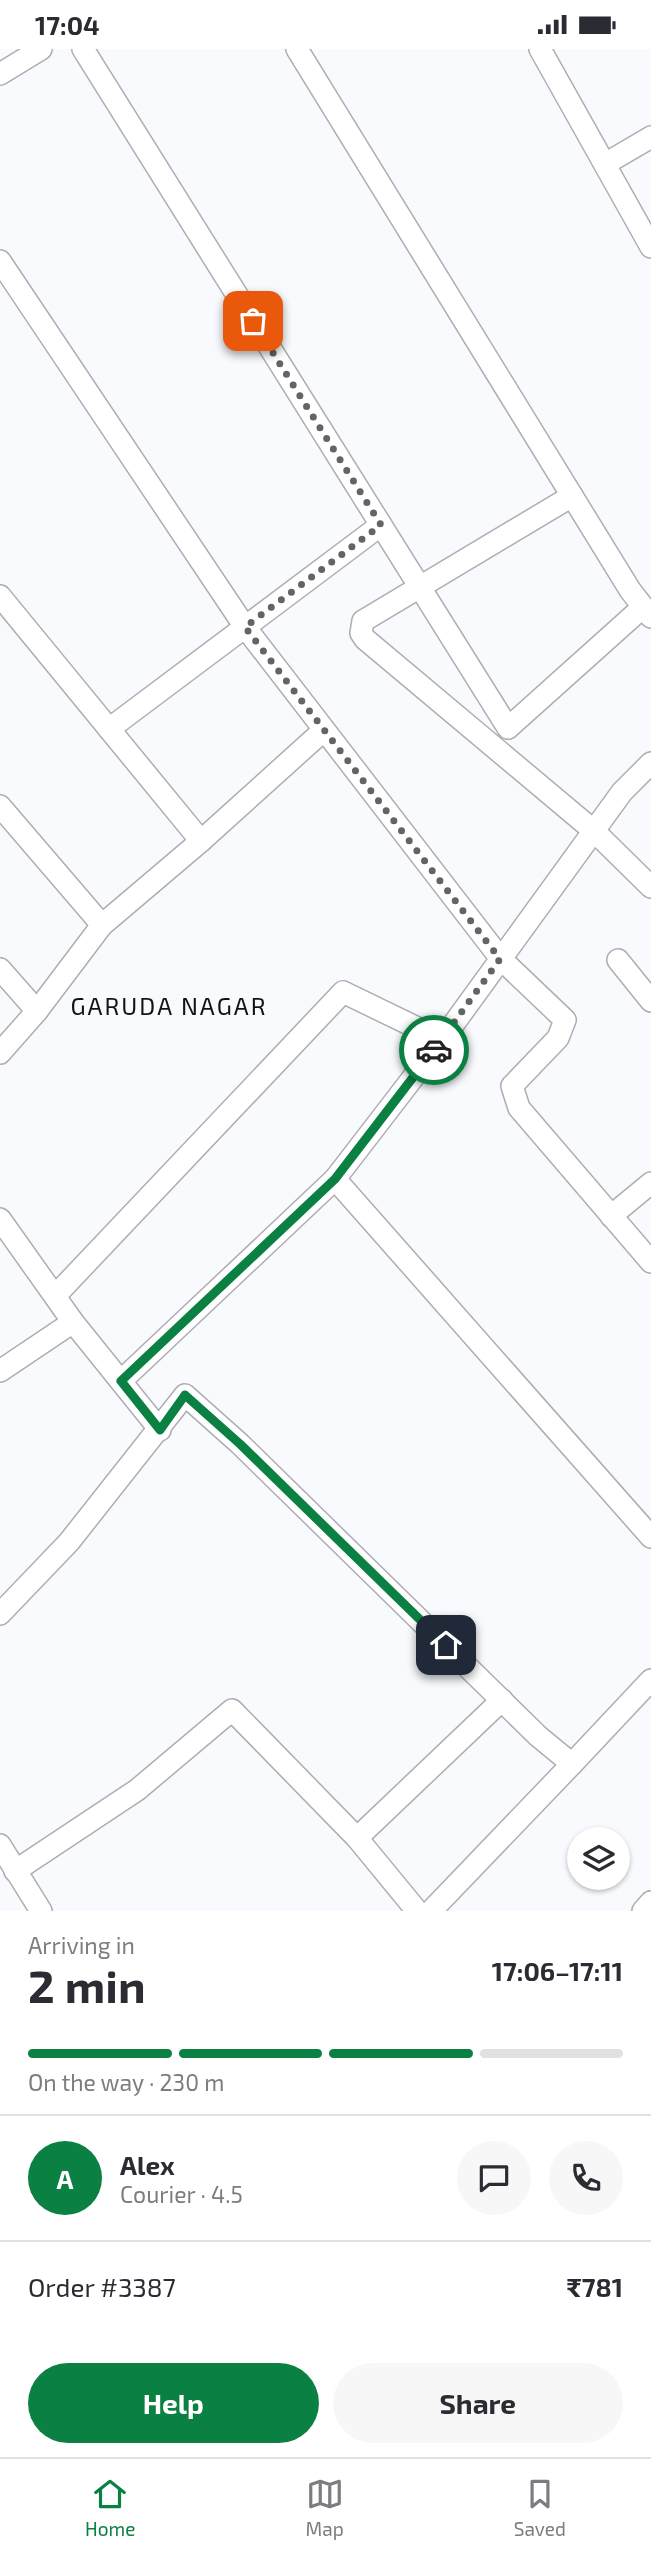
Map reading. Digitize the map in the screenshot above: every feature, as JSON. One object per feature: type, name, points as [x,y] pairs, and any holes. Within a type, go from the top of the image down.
[{"type":"street","points":[[0,74],[41,49]]},
{"type":"street","points":[[83,49],[508,728],[647,612],[630,590],[297,49]]},
{"type":"street","points":[[540,49],[651,247]]},
{"type":"street","points":[[604,164],[651,137]]},
{"type":"street","points":[[0,261],[245,627],[500,959],[565,1020],[558,1038],[512,1086],[519,1108],[651,1262]]},
{"type":"street","points":[[572,496],[363,621],[361,633],[594,831],[651,887]]},
{"type":"street","points":[[108,729],[381,525]]},
{"type":"street","points":[[0,596],[201,841]]},
{"type":"street","points":[[0,1053],[37,1011],[102,925],[201,841],[324,730]]},
{"type":"street","points":[[121,1381],[335,1179],[442,1040],[622,792],[651,763]]},
{"type":"street","points":[[0,806],[102,925]]},
{"type":"street","points":[[618,960],[651,1002]]},
{"type":"street","points":[[0,969],[37,1011]]},
{"type":"street","points":[[55,1296],[343,992],[442,1040]]},
{"type":"street","points":[[335,1179],[651,1537]]},
{"type":"street","points":[[611,1216],[651,1183]]},
{"type":"street","points":[[2,1225],[73,1322],[160,1430]]},
{"type":"street","points":[[0,1371],[73,1322]]},
{"type":"street","points":[[0,1614],[69,1542],[185,1395],[240,1444],[538,1736],[572,1764]]},
{"type":"street","points":[[430,1911],[651,1680]]},
{"type":"street","points":[[357,1838],[502,1700]]},
{"type":"street","points":[[15,1871],[137,1790],[233,1710],[357,1838],[417,1911]]},
{"type":"street","points":[[1,1848],[41,1911]]},
{"type":"street","points":[[643,1911],[651,1902]]},
{"type":"way so far","points":[[253,321],[381,525],[245,627],[500,959],[434,1050]]},
{"type":"district","name":"GARUDA NAGAR","points":[[169,1007]]},
{"type":"route","points":[[434,1050],[335,1179],[121,1381],[160,1430],[185,1395],[240,1444],[446,1645]]}]
